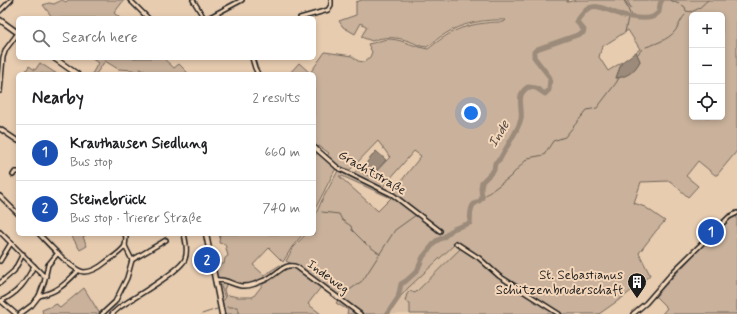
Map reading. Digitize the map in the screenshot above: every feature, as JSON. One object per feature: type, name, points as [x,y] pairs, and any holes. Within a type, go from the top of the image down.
[{"type":"main road","points":[[0,20],[16,32]]},
{"type":"main road","points":[[57,60],[74,72]]},
{"type":"main road","points":[[206,236],[222,314]]},
{"type":"street","points":[[0,11],[11,0]]},
{"type":"street","points":[[132,0],[146,16]]},
{"type":"street","points":[[193,0],[203,16]]},
{"type":"street","points":[[212,16],[242,0]]},
{"type":"street","points":[[307,16],[328,10],[331,5],[331,0]]},
{"type":"street","points":[[0,91],[3,57],[6,49],[16,36]]},
{"type":"street","points":[[253,60],[257,72]]},
{"type":"street","points":[[0,129],[16,140]]},
{"type":"street","name":"Grachtstraße","points":[[316,149],[338,168],[393,195],[440,231]]},
{"type":"street","points":[[12,175],[16,172]]},
{"type":"street","points":[[0,196],[16,212]]},
{"type":"street","points":[[633,314],[646,303],[674,272],[729,217],[737,213]]},
{"type":"street","points":[[0,232],[46,276]]},
{"type":"street","points":[[42,236],[58,253],[78,270],[87,272],[101,266],[122,250],[125,246],[126,236]]},
{"type":"street","points":[[112,314],[178,268],[186,258],[184,236]]},
{"type":"street","points":[[132,260],[166,240]]},
{"type":"street","points":[[0,261],[11,243]]},
{"type":"street","points":[[456,243],[479,258],[499,276],[559,314]]},
{"type":"street","points":[[102,314],[115,302],[123,288],[131,268],[132,260],[125,246]]},
{"type":"street","points":[[20,314],[32,305],[39,296],[48,265],[58,253]]},
{"type":"street","points":[[0,283],[14,271],[23,254]]},
{"type":"street","name":"Indeweg","points":[[215,280],[224,280],[237,286],[249,286],[267,280],[277,274],[282,268],[292,265],[297,267],[360,314]]},
{"type":"street","points":[[16,314],[1,300],[13,294],[22,286],[34,266]]},
{"type":"street","points":[[39,296],[50,294],[60,288],[78,270]]},
{"type":"shaded area","points":[[62,0],[66,2],[68,0],[124,0],[114,13],[118,16],[51,16],[43,5],[49,3],[54,4]]},
{"type":"shaded area","points":[[362,0],[569,0],[567,2],[577,0],[625,0],[630,9],[631,8],[627,0],[737,0],[737,151],[717,175],[698,161],[686,176],[698,186],[688,197],[670,181],[641,182],[634,203],[645,207],[665,221],[639,253],[650,275],[626,295],[599,314],[410,314],[410,304],[405,301],[407,294],[410,291],[415,293],[461,248],[455,244],[408,288],[389,314],[347,314],[348,310],[336,303],[339,299],[327,288],[307,273],[286,261],[293,248],[304,236],[316,236],[316,214],[339,169],[392,195],[394,190],[421,156],[414,151],[382,188],[354,173],[358,169],[365,175],[372,176],[390,157],[378,141],[350,170],[339,166],[327,156],[329,153],[319,146],[316,147],[316,72],[311,72],[325,52],[352,56],[358,61],[364,62],[370,57],[372,52],[368,44],[390,39],[428,49],[454,31],[461,28],[490,22],[504,22],[506,20],[490,20],[466,24],[451,30],[427,47],[395,38],[381,38],[372,41],[361,37],[367,27],[361,23],[355,34],[343,27],[339,21],[356,15],[356,2]],"holes":[[[628,30],[640,49],[636,52],[640,61],[636,68],[630,73],[616,78],[622,62],[608,71],[599,57],[602,47]],[[339,176],[391,198],[378,211]]]},
{"type":"shaded area","points":[[636,52],[640,61],[636,68],[627,75],[616,78],[622,62]]},
{"type":"shaded area","points":[[94,60],[165,60],[174,68],[179,64],[187,72],[136,72],[133,70],[118,69],[105,61],[97,72],[93,72],[98,63]]},
{"type":"shaded area","points":[[40,63],[54,72],[25,72],[29,66],[35,70]]},
{"type":"shaded area","points":[[299,63],[309,72],[291,72]]},
{"type":"shaded area","points":[[376,151],[386,160],[372,175],[363,167]]},
{"type":"shaded area","points":[[318,153],[336,168],[316,207],[316,154]]},
{"type":"shaded area","points":[[737,216],[737,314],[662,314],[667,308],[655,296],[730,218]]},
{"type":"shaded area","points":[[72,236],[84,236],[83,237],[87,246],[80,250]]},
{"type":"shaded area","points":[[220,236],[301,236],[292,247],[283,262],[269,248],[253,265],[264,275],[280,265],[282,266],[276,273],[248,284],[236,283],[217,277],[214,264],[224,264],[225,258],[228,256],[225,244],[219,243]]},
{"type":"shaded area","points":[[455,244],[462,248],[415,293],[410,304],[410,314],[389,314],[408,288]]},
{"type":"shaded area","points":[[291,266],[298,269],[321,287],[308,304],[321,314],[225,314],[222,301],[225,299],[220,283],[222,281],[225,282],[226,285],[224,290],[226,297],[228,295],[253,297],[264,283],[285,268]]},
{"type":"shaded area","points":[[84,288],[100,314],[43,314],[42,310],[57,304],[60,308]]},
{"type":"waterway","points":[[624,0],[631,16]]},
{"type":"waterway","name":"Inde","points":[[387,314],[398,298],[401,284],[417,271],[423,257],[436,241],[444,237],[453,229],[470,223],[472,206],[482,198],[482,182],[494,170],[495,163],[500,159],[515,134],[521,119],[520,102],[524,90],[528,87],[536,88],[545,94],[549,90],[550,78],[534,57],[534,52],[537,49],[583,33],[584,30],[577,22],[588,9],[597,7],[623,16],[650,18],[659,12],[662,0]]},
{"type":"waterway","points":[[670,0],[679,4]]},
{"type":"waterway","points":[[682,5],[685,7],[686,11],[689,12],[698,9],[708,0]]},
{"type":"waterway","points":[[646,47],[660,42],[673,34],[685,15]]},
{"type":"waterway","points":[[625,33],[628,17]]},
{"type":"waterway","points":[[638,54],[642,49]]},
{"type":"waterway","points":[[140,69],[147,72]]},
{"type":"waterway","points":[[482,198],[510,177],[528,158],[544,155],[553,141],[565,137],[587,110],[597,108],[619,78]]},
{"type":"waterway","points":[[322,212],[339,214],[342,220],[351,226],[352,230],[367,245]]},
{"type":"waterway","points":[[363,280],[395,230],[416,215]]},
{"type":"waterway","points":[[369,246],[380,254]]},
{"type":"waterway","points":[[340,297],[362,281]]},
{"type":"waterway","points":[[227,307],[237,307],[239,314]]},
{"type":"waterway","points":[[202,314],[217,309]]},
{"type":"place","name":"Krauthausen Siedlung","points":[[711,232]]},
{"type":"place","name":"Steinebrück","points":[[207,260]]},
{"type":"place","name":"St. Sebastianus Schützenbruderschaft","points":[[637,299]]}]
